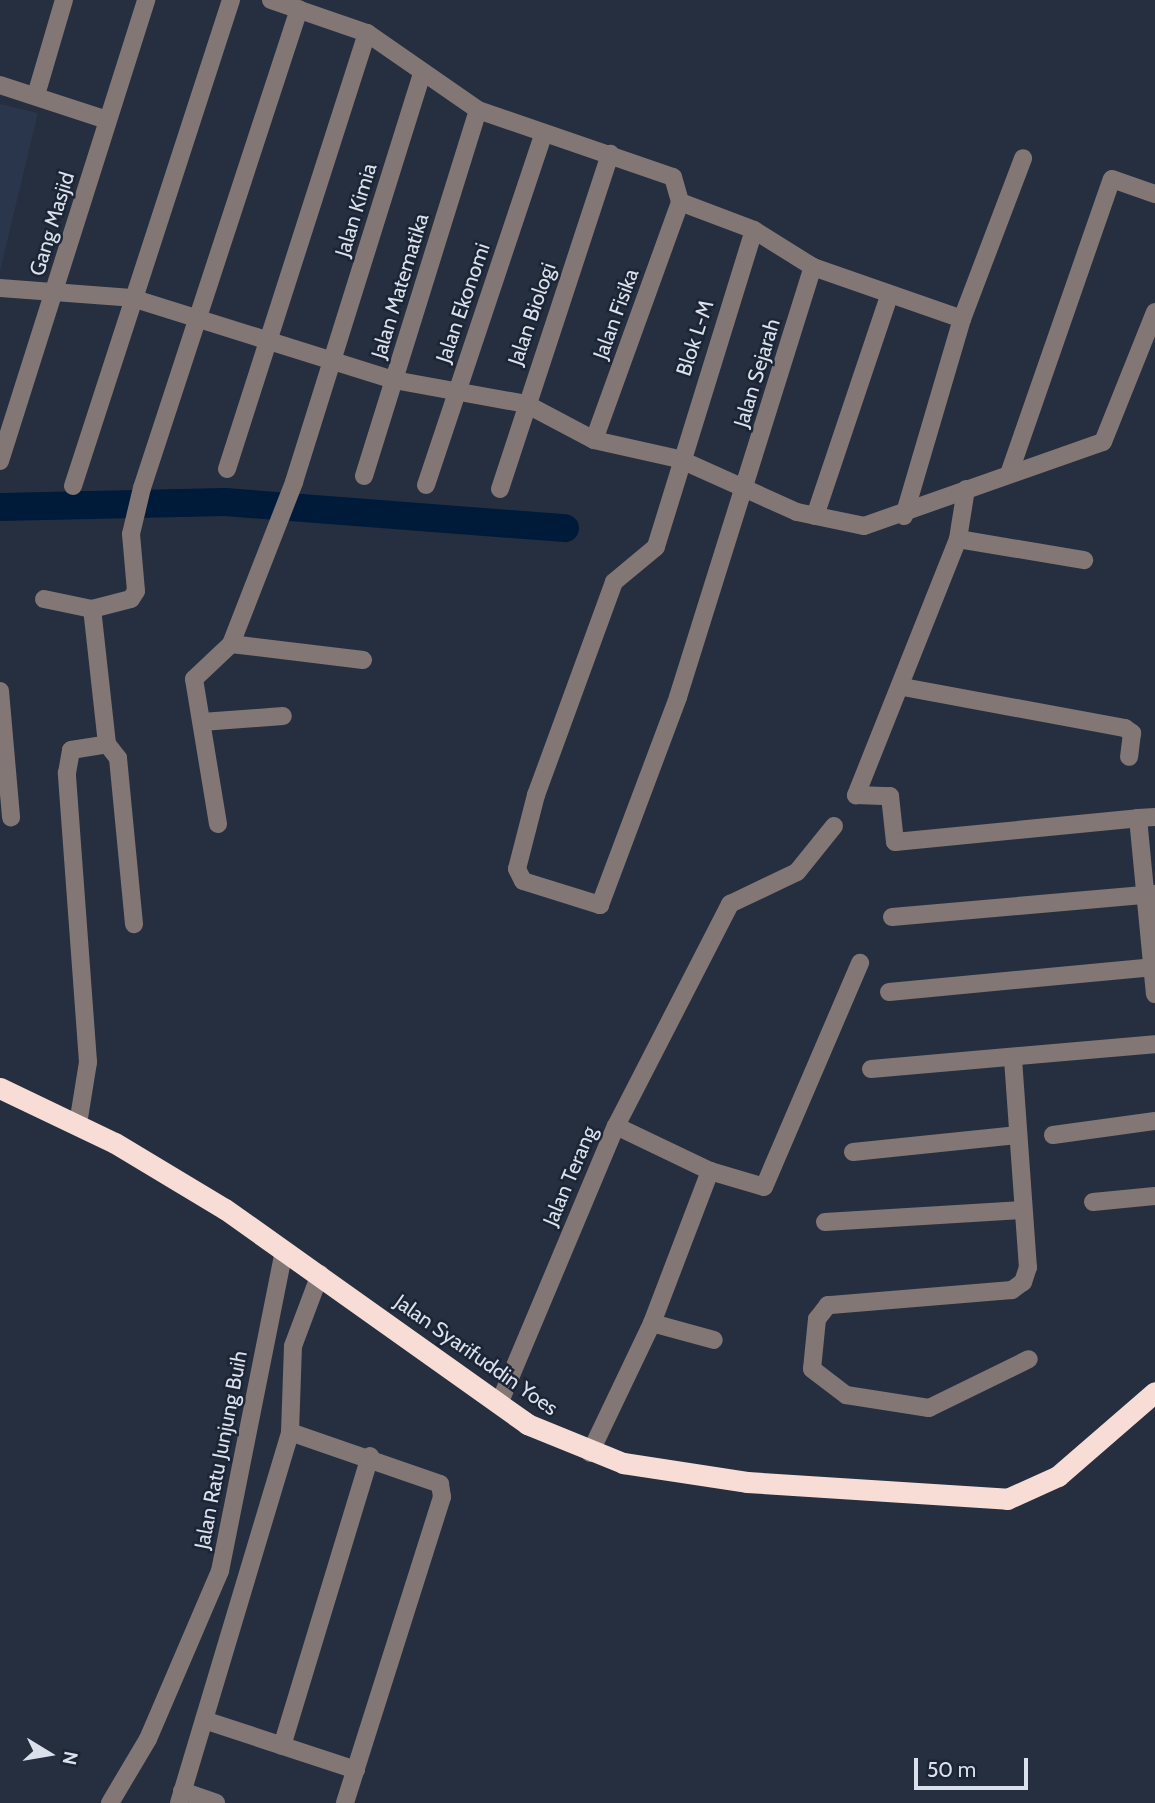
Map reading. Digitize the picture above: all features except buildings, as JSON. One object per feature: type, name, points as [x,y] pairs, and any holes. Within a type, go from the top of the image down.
[{"type":"highway","name":"Jalan Syarifuddin Yoes","points":[[0,1088],[78,1124],[284,1250],[499,1404],[590,1453],[747,1482],[1007,1499],[1058,1476],[1155,1392]]},
{"type":"street","points":[[36,95],[64,0]]},
{"type":"street","name":"Gang Masjid","points":[[0,461],[146,0]]},
{"type":"street","points":[[73,485],[230,0]]},
{"type":"street","points":[[271,0],[367,33],[422,74],[478,110],[543,135],[610,154],[673,177],[680,202],[754,230],[813,267],[889,296],[962,319]]},
{"type":"street","points":[[44,599],[92,609],[131,599],[136,591],[131,534],[142,488],[299,9]]},
{"type":"street","points":[[228,469],[267,339],[367,33]]},
{"type":"street","name":"Jalan Kimia","points":[[230,644],[294,482],[422,74]]},
{"type":"street","points":[[0,85],[107,120]]},
{"type":"street","name":"Jalan Matematika","points":[[364,476],[478,110]]},
{"type":"street","name":"Jalan Ekonomi","points":[[426,485],[543,135]]},
{"type":"street","name":"Jalan Biologi","points":[[500,489],[610,154]]},
{"type":"street","points":[[904,516],[962,319],[1023,158]]},
{"type":"street","points":[[1009,474],[1112,179],[1155,194]]},
{"type":"street","name":"Jalan Fisika","points":[[594,440],[680,202]]},
{"type":"street","name":"Blok L-M","points":[[614,582],[656,547],[679,459],[754,230]]},
{"type":"street","name":"Jalan Sejarah","points":[[614,582],[536,795],[517,869],[523,881],[600,905],[678,697],[745,492],[813,267]]},
{"type":"street","points":[[0,288],[54,295],[132,298],[199,315],[394,380],[526,404],[594,440],[679,459],[745,492],[815,516],[864,526],[904,516],[966,489],[1103,442],[1155,312]]},
{"type":"street","points":[[815,516],[889,296]]},
{"type":"street","points":[[966,489],[958,539],[903,687],[856,795],[890,796],[893,842],[1147,817],[1155,994]]},
{"type":"street","points":[[958,539],[1084,560]]},
{"type":"street","points":[[92,609],[107,744],[118,758],[134,924]]},
{"type":"street","points":[[218,824],[194,679],[230,644],[363,660]]},
{"type":"street","points":[[903,687],[1125,728],[1132,733],[1129,757]]},
{"type":"street","points":[[0,691],[11,818]]},
{"type":"street","points":[[202,722],[284,716]]},
{"type":"street","points":[[78,1124],[88,1062],[66,773],[71,750],[107,744]]},
{"type":"street","points":[[616,1126],[730,904],[797,872],[834,826]]},
{"type":"street","points":[[892,917],[1149,895]]},
{"type":"street","name":"Jalan Terang","points":[[499,1404],[616,1126],[710,1171],[757,1188],[772,1177],[860,963]]},
{"type":"street","points":[[889,992],[1153,967]]},
{"type":"street","points":[[871,1069],[1013,1059],[1155,1044]]},
{"type":"street","points":[[1013,1059],[1028,1267],[1023,1282],[1012,1290],[828,1305],[817,1319],[813,1368],[846,1395],[929,1408],[1029,1359]]},
{"type":"street","points":[[1053,1135],[1155,1121]]},
{"type":"street","points":[[853,1152],[1018,1135]]},
{"type":"street","points":[[590,1453],[652,1323],[710,1171]]},
{"type":"street","points":[[1093,1202],[1155,1196]]},
{"type":"street","points":[[825,1222],[1023,1210]]},
{"type":"street","name":"Jalan Ratu Junjung Buih","points":[[110,1803],[148,1739],[220,1571],[284,1250]]},
{"type":"street","points":[[216,1803],[181,1797],[290,1432],[293,1346],[320,1274]]},
{"type":"street","points":[[652,1323],[714,1340]]},
{"type":"street","points":[[290,1432],[431,1477],[442,1497],[345,1803]]},
{"type":"street","points":[[282,1746],[370,1456]]},
{"type":"street","points":[[204,1720],[356,1770]]},
{"type":"shaded area","points":[[0,104],[38,113],[0,271]]},
{"type":"waterway","points":[[0,507],[225,502],[565,528]]}]
